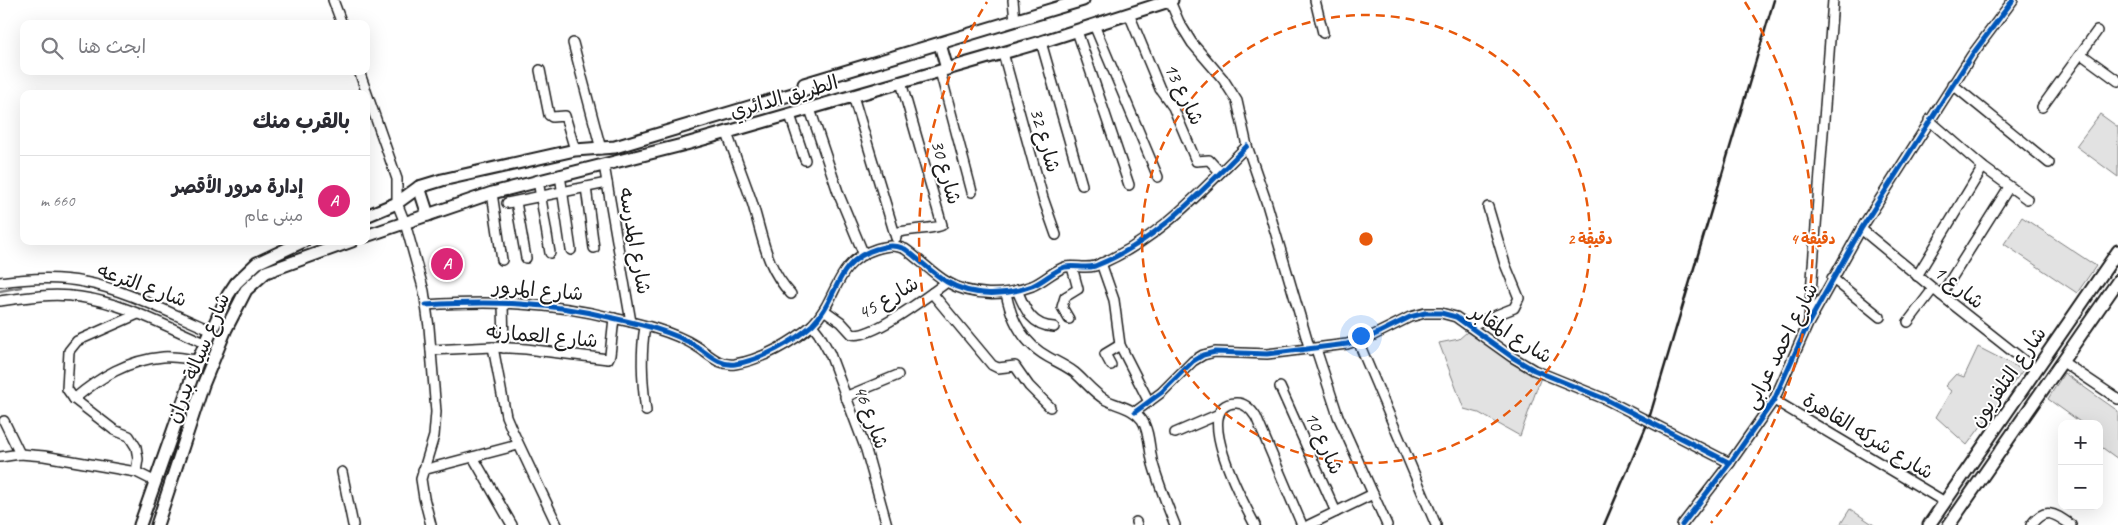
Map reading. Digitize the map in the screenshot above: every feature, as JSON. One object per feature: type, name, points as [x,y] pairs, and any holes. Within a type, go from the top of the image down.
[{"type":"main road","name":"الطريق الدائري","points":[[397,203],[419,187],[465,174],[575,150],[601,149],[624,144],[806,90],[804,84],[1083,0]]},
{"type":"main road","name":"الطريق الدائري","points":[[405,223],[492,193],[727,133],[1041,42],[1171,0]]},
{"type":"main road","points":[[940,44],[944,70]]},
{"type":"main road","points":[[419,187],[428,215]]},
{"type":"main road","points":[[370,214],[397,203]]},
{"type":"main road","points":[[370,235],[405,223]]},
{"type":"main road","name":"شارع سيالة بدران","points":[[140,525],[198,360],[210,330],[228,295],[246,272],[270,255],[294,245]]},
{"type":"main road","name":"شارع سيالة بدران","points":[[157,525],[203,385],[226,329],[246,290],[266,272],[341,245]]},
{"type":"main road","name":"شارع التلفزيون","points":[[1929,525],[2118,251]]},
{"type":"main road","name":"شارع التلفزيون","points":[[1949,525],[2118,282]]},
{"type":"street","points":[[333,0],[340,20]]},
{"type":"street","points":[[1014,0],[1015,21]]},
{"type":"street","points":[[1171,0],[1192,42],[1223,79],[1237,101],[1247,146],[1313,350],[1338,416],[1387,525]]},
{"type":"street","points":[[1315,0],[1323,33]]},
{"type":"street","points":[[1808,324],[1833,0]]},
{"type":"street","name":"شارع احمد عرابى","points":[[1682,525],[1730,463],[1774,400],[1808,324],[1861,229],[1952,84],[1987,34],[2014,0]]},
{"type":"street","name":"شارع 13","points":[[1129,14],[1160,89],[1173,107],[1196,161],[1209,160],[1220,172]]},
{"type":"street","points":[[1094,26],[1158,177]]},
{"type":"street","points":[[1077,31],[1129,185]]},
{"type":"street","points":[[2042,107],[2097,31]]},
{"type":"street","points":[[1041,42],[1082,185]]},
{"type":"street","points":[[573,43],[601,149]]},
{"type":"street","name":"شارع 32","points":[[1003,53],[1043,198],[1056,235]]},
{"type":"street","points":[[2081,54],[2118,81]]},
{"type":"street","points":[[540,70],[549,114],[552,118],[565,116],[575,150]]},
{"type":"street","points":[[944,70],[972,192]]},
{"type":"street","points":[[360,75],[366,90]]},
{"type":"street","name":"شارع 30","points":[[894,233],[920,228],[937,228],[942,225],[902,82]]},
{"type":"street","points":[[1952,84],[2049,163]]},
{"type":"street","points":[[852,96],[898,246]]},
{"type":"street","points":[[370,102],[397,179],[397,203],[405,223],[426,305],[431,350],[435,424],[431,447],[423,470],[422,488],[431,525]]},
{"type":"street","points":[[810,109],[839,195],[864,254],[887,246],[898,246],[905,249],[947,282],[975,292],[1017,290],[1034,285],[1060,269],[1072,267],[1088,268],[1126,252],[1153,234],[1247,146]]},
{"type":"street","points":[[790,115],[806,160]]},
{"type":"street","points":[[1929,120],[1983,167],[2027,200]]},
{"type":"street","points":[[727,133],[752,203],[770,264],[779,280],[791,294]]},
{"type":"street","name":"شارع المدرسه","points":[[604,165],[630,322]]},
{"type":"street","points":[[1917,276],[1983,167]]},
{"type":"street","points":[[560,175],[571,250]]},
{"type":"street","points":[[538,180],[550,252]]},
{"type":"street","points":[[526,258],[512,202],[607,183]]},
{"type":"street","points":[[1941,295],[2009,187]]},
{"type":"street","points":[[586,188],[594,248]]},
{"type":"street","points":[[492,193],[502,260]]},
{"type":"street","points":[[1469,326],[1514,308],[1519,298],[1505,264],[1488,207]]},
{"type":"street","name":"شارع 1","points":[[1861,229],[1933,289],[2036,370]]},
{"type":"street","name":"شارع المرور","points":[[426,305],[475,302],[559,307],[630,322],[683,339],[715,360],[729,364],[756,359],[812,325],[824,310],[839,279],[848,267],[864,254]]},
{"type":"street","points":[[1101,263],[1114,300],[1120,345],[1150,402]]},
{"type":"street","points":[[1069,319],[1062,307],[1065,298],[1078,290],[1072,267]]},
{"type":"street","name":"شارع الترعه","points":[[0,282],[41,278],[85,282],[106,287],[210,330]]},
{"type":"street","points":[[1832,278],[1880,317]]},
{"type":"street","name":"شارع 45","points":[[824,310],[841,322],[852,334],[857,335],[879,327],[903,313],[947,282]]},
{"type":"street","points":[[1908,322],[1933,289]]},
{"type":"street","points":[[1017,290],[1024,308],[1032,320],[1039,324],[1054,327]]},
{"type":"street","points":[[932,292],[992,364],[998,368],[1015,366],[1029,386],[1050,407]]},
{"type":"street","points":[[1006,292],[1014,323],[1034,348],[1074,372],[1096,393],[1135,412],[1142,420],[1148,433],[1155,471],[1175,525]]},
{"type":"street","name":"شارع الترعه","points":[[0,301],[39,295],[100,300],[205,343]]},
{"type":"street","points":[[504,303],[504,348]]},
{"type":"street","name":"شارع المقابر","points":[[1135,412],[1162,392],[1193,361],[1204,355],[1215,352],[1267,354],[1313,350],[1358,341],[1387,330],[1410,317],[1425,313],[1441,313],[1456,318],[1534,370],[1605,399],[1730,463]]},
{"type":"street","points":[[136,472],[138,459],[136,447],[129,436],[114,430],[74,399],[67,389],[69,351],[77,341],[138,314]]},
{"type":"street","name":"شارع العمارنه","points":[[431,350],[493,347],[547,350],[608,359],[610,358],[614,318]]},
{"type":"street","name":"شارع 46","points":[[812,325],[825,344],[866,450],[887,525]]},
{"type":"street","points":[[646,327],[642,347],[641,368],[646,411]]},
{"type":"street","points":[[1358,341],[1436,525]]},
{"type":"street","points":[[1111,365],[1105,354],[1120,345]]},
{"type":"street","points":[[493,347],[506,416],[557,525]]},
{"type":"street","points":[[74,399],[93,383],[127,365],[165,357],[198,360]]},
{"type":"street","points":[[2063,362],[2118,399]]},
{"type":"street","points":[[846,397],[898,375]]},
{"type":"street","name":"شارع 10","points":[[1280,388],[1336,512]]},
{"type":"street","name":"شارع شركه القاهرة","points":[[1774,400],[1944,502]]},
{"type":"street","points":[[1255,525],[1232,478],[1218,430],[1217,415],[1220,408],[1237,402],[1246,405],[1252,410],[1302,525]]},
{"type":"street","points":[[1175,433],[1217,415]]},
{"type":"street","points":[[4,421],[20,454]]},
{"type":"street","points":[[423,470],[518,444]]},
{"type":"street","points":[[0,457],[20,454],[44,456],[136,472],[154,481]]},
{"type":"street","points":[[473,457],[512,525]]},
{"type":"street","points":[[342,472],[353,525]]},
{"type":"street","points":[[1309,525],[1373,494]]},
{"type":"street","points":[[2031,525],[2042,514],[2048,513],[2054,514],[2071,525]]},
{"type":"shaded area","points":[[2100,114],[2118,127],[2118,177],[2076,146]]},
{"type":"shaded area","points":[[2022,217],[2096,266],[2077,293],[2004,244]]},
{"type":"shaded area","points":[[1467,332],[1505,357],[1541,377],[1520,436],[1479,413],[1464,409],[1439,343],[1459,339]]},
{"type":"shaded area","points":[[1978,347],[2023,370],[1967,445],[1936,417],[1951,391],[1945,386],[1956,374],[1964,377]]},
{"type":"shaded area","points":[[2064,373],[2118,411],[2118,459],[2103,448],[2103,420],[2077,420],[2048,399]]},
{"type":"shaded area","points":[[1850,509],[1874,525],[1840,525]]},
{"type":"waterway","points":[[0,291],[21,287]]},
{"type":"railway","points":[[1604,525],[1648,422],[1774,0]]},
{"type":"cycle path","points":[[1682,525],[1730,463],[1774,400],[1808,324],[1861,229],[1972,55],[2013,0]]},
{"type":"cycle path","points":[[426,305],[520,304],[590,313],[666,332],[696,346],[714,359],[724,363],[735,364],[755,359],[786,344],[812,325],[827,304],[844,272],[862,255],[876,249],[891,246],[901,247],[947,282],[967,290],[989,293],[1011,292],[1032,286],[1065,267],[1095,266],[1117,256],[1158,229],[1177,214],[1247,146]]},
{"type":"cycle path","points":[[1135,412],[1162,392],[1193,361],[1203,355],[1215,352],[1267,354],[1347,344],[1372,336],[1410,317],[1425,313],[1441,313],[1456,317],[1512,357],[1534,370],[1605,399],[1730,463]]},
{"type":"place","name":"إدارة مرور الأقصر","points":[[447,264]]}]
